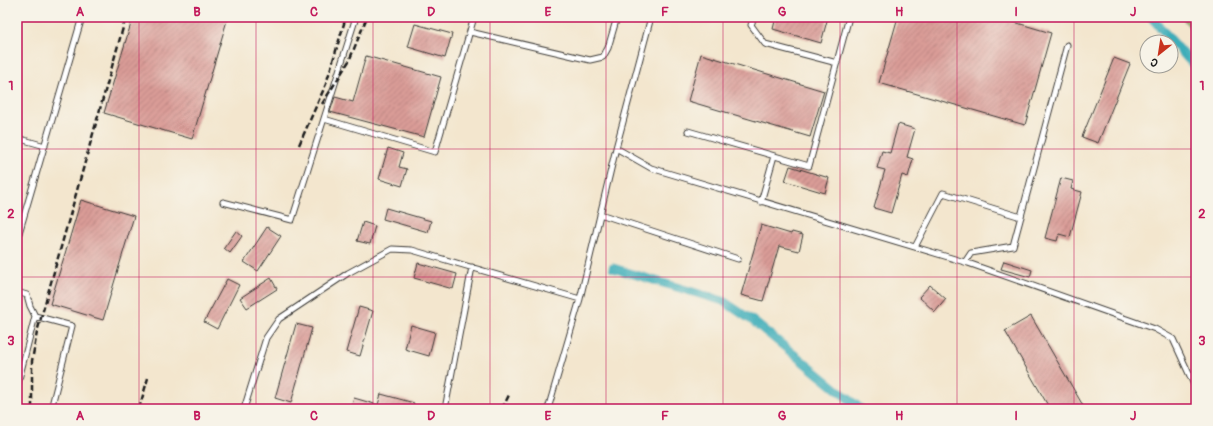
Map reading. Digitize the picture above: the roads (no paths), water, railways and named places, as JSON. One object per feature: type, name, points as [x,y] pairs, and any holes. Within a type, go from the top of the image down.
[{"type":"lane","points":[[17,240],[82,17]]},
{"type":"lane","points":[[223,202],[292,220],[356,17]]},
{"type":"lane","points":[[324,119],[435,152],[474,17]]},
{"type":"lane","points":[[470,32],[590,60],[603,57],[608,48],[617,17]]},
{"type":"lane","points":[[548,409],[580,299],[616,148],[651,17]]},
{"type":"lane","points":[[754,17],[751,25],[765,44],[837,63]]},
{"type":"lane","points":[[688,131],[809,166],[849,17]]},
{"type":"lane","points":[[965,262],[971,253],[1013,246],[1067,45]]},
{"type":"lane","points":[[17,138],[45,146]]},
{"type":"lane","points":[[616,148],[651,168],[965,262],[1155,329],[1173,339],[1196,389]]},
{"type":"lane","points":[[761,202],[774,156]]},
{"type":"lane","points":[[915,247],[943,193],[1021,217]]},
{"type":"lane","points":[[600,214],[738,259]]},
{"type":"lane","points":[[244,409],[266,338],[279,319],[348,273],[392,249],[412,250],[580,299]]},
{"type":"lane","points":[[445,409],[472,267]]},
{"type":"lane","points":[[17,292],[27,295],[35,316],[17,387]]},
{"type":"lane","points":[[35,316],[72,326],[51,409]]},
{"type":"waterway","points":[[1151,17],[1196,68]]},
{"type":"waterway","points":[[613,268],[723,301],[753,321],[861,409]]},
{"type":"railway","points":[[32,409],[32,361],[37,332],[126,17]]},
{"type":"railway","points":[[299,145],[326,84],[346,17]]},
{"type":"railway","points":[[322,104],[349,61],[367,17]]},
{"type":"railway","points":[[139,409],[148,378]]},
{"type":"railway","points":[[502,409],[510,393]]}]
